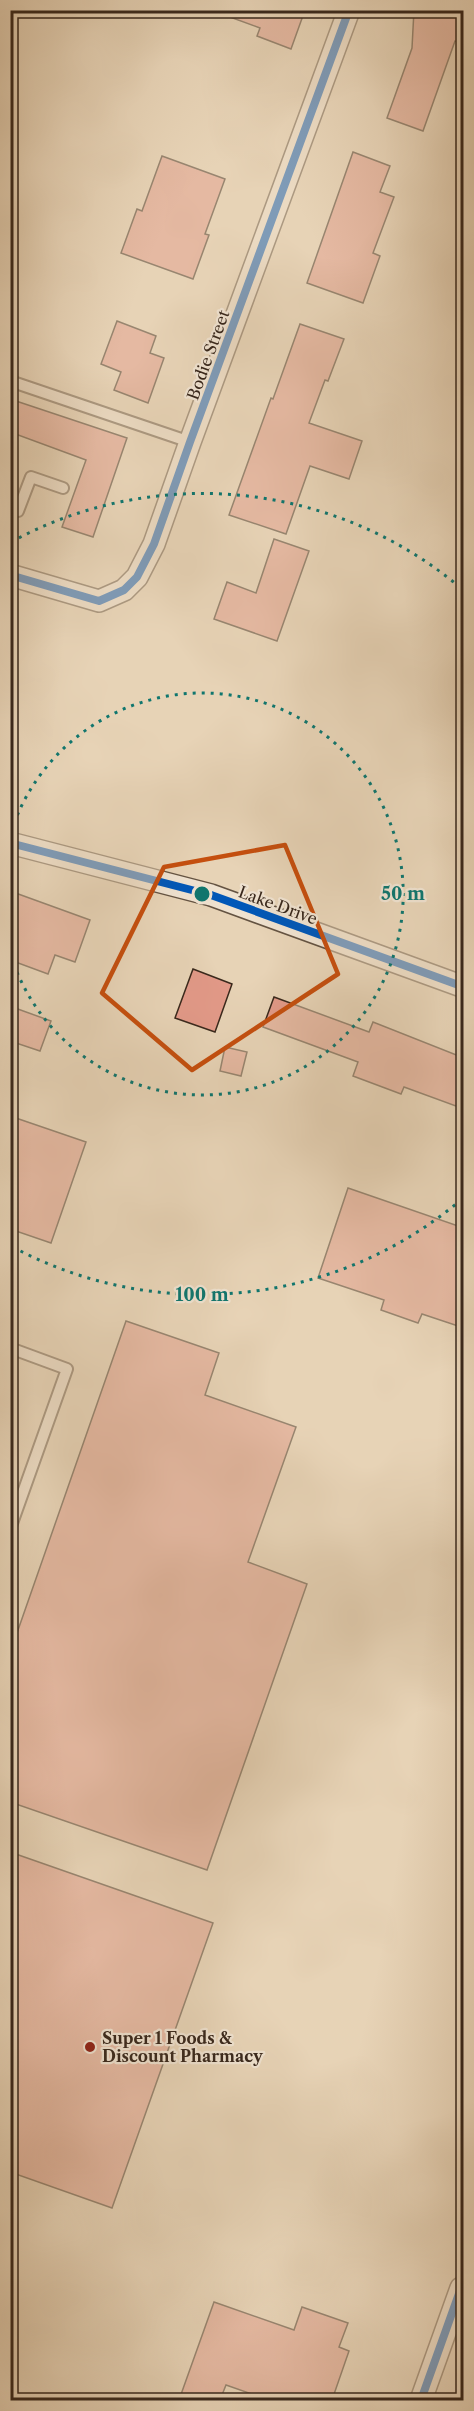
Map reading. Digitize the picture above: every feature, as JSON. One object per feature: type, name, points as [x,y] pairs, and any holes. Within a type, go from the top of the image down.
[{"type":"street","name":"Bodie Street","points":[[10,575],[99,602],[124,590],[137,577],[154,544],[348,10]]},
{"type":"street","name":"Lake Drive","points":[[10,843],[211,895],[464,987]]},
{"type":"street","points":[[421,2400],[461,2288]]},
{"type":"lane","points":[[10,381],[190,442]]},
{"type":"lane","points":[[10,509],[18,511],[31,477],[63,488]]},
{"type":"lane","points":[[10,1348],[67,1369],[10,1529]]},
{"type":"highlighted area","points":[[285,845],[338,974],[192,1070],[102,993],[164,867]]},
{"type":"building","points":[[220,10],[305,10],[291,49],[257,36],[260,28],[219,13]]},
{"type":"building","points":[[414,10],[464,10],[464,42],[455,41],[423,131],[387,118],[412,48]]},
{"type":"building","points":[[353,152],[390,166],[380,192],[394,197],[373,253],[380,256],[363,303],[307,283]]},
{"type":"building","points":[[162,156],[225,179],[205,234],[209,235],[193,279],[121,253],[137,209],[142,211]]},
{"type":"building","points":[[117,321],[156,336],[150,353],[164,358],[148,403],[114,390],[121,372],[101,364]]},
{"type":"building","points":[[300,324],[344,339],[309,423],[362,441],[349,479],[310,466],[286,534],[229,515]]},
{"type":"building","points":[[10,399],[127,438],[93,537],[62,527],[86,460],[10,432]]},
{"type":"building","points":[[274,539],[309,551],[277,641],[214,619],[227,582],[256,593]]},
{"type":"building","points":[[10,891],[90,920],[75,962],[55,955],[48,974],[10,960]]},
{"type":"building","points":[[193,969],[232,984],[215,1032],[175,1018]]},
{"type":"building","points":[[274,997],[369,1032],[373,1022],[464,1058],[464,1109],[404,1087],[401,1094],[353,1076],[358,1062],[263,1027]]},
{"type":"building","points":[[15,1008],[51,1021],[40,1051],[10,1041],[10,1019]]},
{"type":"building","points":[[225,1047],[247,1052],[241,1076],[220,1071]]},
{"type":"building","points":[[10,1116],[86,1142],[51,1243],[10,1229]]},
{"type":"building","points":[[348,1188],[464,1228],[464,1328],[422,1314],[418,1323],[381,1310],[384,1300],[318,1278]]},
{"type":"building","points":[[126,1321],[219,1353],[205,1395],[296,1427],[248,1562],[307,1584],[207,1870],[10,1802],[10,1653]]},
{"type":"building","name":"Super 1 Foods & Discount Pharmacy","points":[[10,1852],[213,1923],[112,2208],[10,2172]]},
{"type":"building","points":[[214,2302],[294,2330],[302,2307],[348,2323],[339,2347],[349,2351],[332,2400],[269,2400],[226,2385],[220,2400],[179,2400]]},
{"type":"cycle path","points":[[10,575],[99,601],[124,590],[137,577],[154,544],[349,10]]},
{"type":"cycle path","points":[[10,843],[211,895],[464,987]]},
{"type":"cycle path","points":[[421,2400],[461,2288]]},
{"type":"place","name":"Super 1 Foods & Discount Pharmacy","points":[[90,2047]]}]
